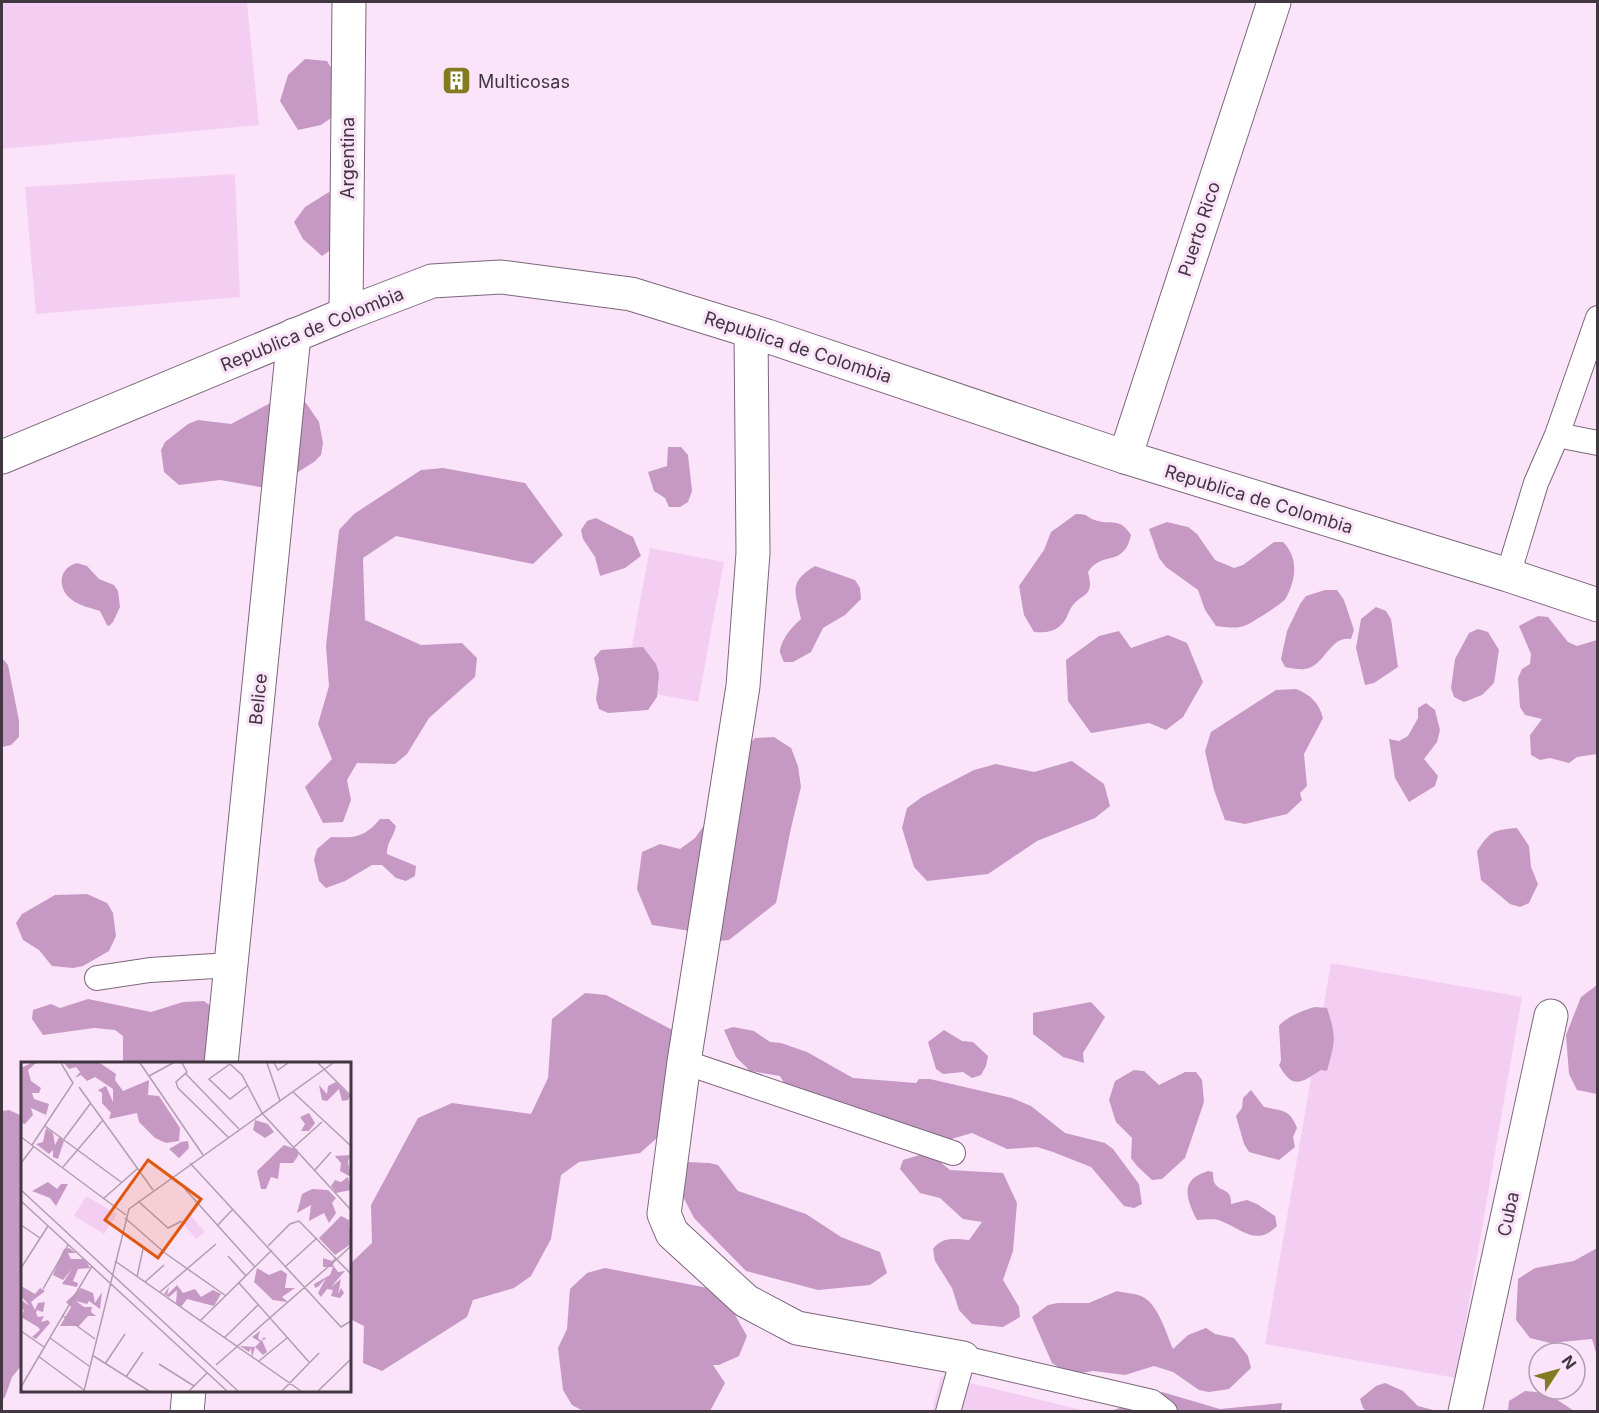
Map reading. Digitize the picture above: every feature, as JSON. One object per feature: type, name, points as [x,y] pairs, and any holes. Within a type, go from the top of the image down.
[{"type":"street","name":"Argentina","points":[[346,314],[349,2]]},
{"type":"street","name":"Puerto Rico","points":[[1125,457],[1274,2]]},
{"type":"street","name":"Republica de Colombia","points":[[2,457],[294,335],[432,281],[501,277],[631,294],[751,331],[1125,457],[1598,605]]},
{"type":"street","points":[[751,331],[753,553],[742,686],[684,1062],[664,1214],[672,1233],[746,1301],[796,1328],[963,1358]]},
{"type":"street","name":"Belice","points":[[222,1062],[294,335]]},
{"type":"street","name":"Cuba","points":[[1465,1412],[1551,1016]]},
{"type":"street","points":[[187,1412],[189,1392]]},
{"type":"lane","points":[[1508,575],[1536,483],[1557,435],[1598,318]]},
{"type":"lane","points":[[1557,435],[1598,443]]},
{"type":"lane","points":[[98,978],[150,970],[231,965]]},
{"type":"lane","points":[[684,1062],[952,1153]]},
{"type":"lane","points":[[948,1412],[963,1358],[1152,1402],[1165,1412]]},
{"type":"shaded area","points":[[2,2],[247,2],[259,125],[2,149]]},
{"type":"shaded area","points":[[305,59],[327,61],[342,86],[344,109],[321,125],[298,130],[280,101],[288,75]]},
{"type":"shaded area","points":[[235,174],[240,297],[36,314],[25,187]]},
{"type":"shaded area","points":[[329,192],[343,204],[339,244],[322,256],[303,239],[294,222],[305,207]]},
{"type":"shaded area","points":[[296,399],[306,403],[319,422],[323,443],[321,455],[314,462],[271,489],[220,480],[179,485],[164,472],[161,450],[165,442],[188,424],[198,420],[231,424],[274,401]]},
{"type":"shaded area","points":[[668,447],[681,447],[688,455],[692,491],[688,502],[680,507],[669,507],[665,498],[654,491],[648,472],[667,466]]},
{"type":"shaded area","points":[[443,468],[525,483],[563,535],[533,564],[396,536],[363,558],[365,620],[421,645],[462,643],[477,658],[475,677],[429,718],[407,754],[395,764],[357,763],[347,780],[351,800],[343,822],[323,823],[305,787],[332,759],[318,724],[329,686],[326,646],[339,530],[354,514],[421,470]]},
{"type":"shaded area","points":[[1076,514],[1086,515],[1101,522],[1123,525],[1131,535],[1128,545],[1123,552],[1094,565],[1088,572],[1089,591],[1075,603],[1061,625],[1049,632],[1034,632],[1024,615],[1019,586],[1044,550],[1051,532]]},
{"type":"shaded area","points":[[596,518],[633,537],[641,556],[625,568],[600,576],[595,557],[583,539],[581,530],[587,521]]},
{"type":"shaded area","points":[[1167,522],[1188,527],[1197,534],[1215,560],[1234,568],[1243,565],[1274,542],[1283,542],[1294,562],[1294,576],[1286,598],[1273,609],[1244,626],[1234,628],[1216,626],[1205,610],[1198,590],[1166,567],[1159,558],[1149,529]]},
{"type":"shaded area","points":[[650,548],[724,562],[698,702],[624,688]]},
{"type":"shaded area","points":[[77,563],[87,566],[99,579],[114,585],[118,591],[120,607],[109,626],[100,611],[75,602],[64,590],[63,574],[66,569]]},
{"type":"shaded area","points":[[815,566],[855,580],[860,588],[861,599],[845,615],[823,628],[811,652],[793,662],[784,662],[780,653],[782,643],[801,619],[796,595],[797,583],[806,572]]},
{"type":"shaded area","points":[[1325,590],[1337,590],[1344,600],[1354,630],[1351,639],[1344,639],[1332,646],[1312,667],[1295,669],[1285,667],[1281,659],[1287,631],[1300,604],[1306,596]]},
{"type":"shaded area","points":[[1376,607],[1386,611],[1391,619],[1398,667],[1374,683],[1365,685],[1356,648],[1361,619]]},
{"type":"shaded area","points":[[1538,616],[1548,617],[1568,642],[1577,646],[1597,640],[1597,754],[1577,757],[1569,763],[1550,758],[1540,760],[1531,755],[1530,735],[1542,719],[1525,715],[1520,707],[1518,678],[1522,669],[1530,664],[1531,654],[1519,626]]},
{"type":"shaded area","points":[[1478,629],[1488,632],[1499,650],[1494,683],[1482,695],[1464,702],[1454,697],[1451,688],[1455,659],[1469,633]]},
{"type":"shaded area","points":[[1119,631],[1131,648],[1168,635],[1187,643],[1203,682],[1183,717],[1166,730],[1149,723],[1091,733],[1068,701],[1066,660],[1099,636]]},
{"type":"shaded area","points":[[643,647],[656,664],[659,674],[657,697],[648,710],[608,713],[599,709],[596,699],[599,679],[594,658],[601,650]]},
{"type":"shaded area","points":[[2,658],[8,665],[19,721],[19,737],[11,745],[2,747]]},
{"type":"shaded area","points":[[1296,689],[1314,700],[1323,718],[1304,754],[1307,786],[1300,793],[1302,800],[1287,814],[1245,824],[1225,820],[1214,790],[1205,751],[1211,732],[1276,690]]},
{"type":"shaded area","points":[[1426,703],[1435,710],[1440,730],[1437,742],[1424,759],[1438,776],[1435,786],[1409,802],[1395,778],[1389,739],[1399,741],[1408,736],[1418,718],[1418,708]]},
{"type":"shaded area","points":[[774,737],[791,748],[798,766],[801,787],[776,903],[729,940],[708,942],[691,931],[652,925],[637,889],[642,852],[660,844],[680,849],[695,838],[731,788],[728,767],[755,738]]},
{"type":"shaded area","points":[[1072,761],[1104,784],[1110,806],[1095,818],[1037,841],[988,874],[927,881],[914,867],[902,828],[907,808],[922,797],[974,770],[996,764],[1034,772]]},
{"type":"shaded area","points":[[380,819],[389,819],[396,826],[387,854],[416,866],[415,876],[406,881],[396,878],[382,865],[372,865],[345,881],[326,888],[319,881],[314,860],[317,849],[331,837],[358,836],[369,830]]},
{"type":"shaded area","points":[[1517,828],[1529,846],[1531,867],[1538,884],[1529,903],[1520,907],[1510,904],[1481,880],[1477,851],[1493,833]]},
{"type":"shaded area","points":[[87,894],[107,903],[113,913],[116,936],[109,951],[83,966],[73,968],[52,966],[39,950],[23,940],[16,923],[22,914],[55,895]]},
{"type":"shaded area","points":[[1331,963],[1522,997],[1456,1378],[1265,1344]]},
{"type":"shaded area","points":[[1597,985],[1597,1094],[1577,1090],[1569,1074],[1566,1035],[1581,997]]},
{"type":"shaded area","points":[[585,993],[606,995],[680,1034],[684,1114],[640,1153],[579,1162],[561,1175],[551,1239],[531,1276],[514,1288],[473,1300],[467,1317],[382,1371],[363,1363],[364,1326],[351,1320],[351,1263],[372,1243],[371,1205],[418,1118],[452,1103],[531,1114],[548,1078],[552,1019]]},
{"type":"shaded area","points":[[88,999],[151,1012],[183,1002],[204,1001],[212,1007],[217,1062],[123,1062],[123,1036],[115,1030],[94,1028],[43,1035],[32,1019],[33,1010],[51,1004],[60,1008]]},
{"type":"shaded area","points":[[1091,1002],[1105,1017],[1083,1053],[1084,1063],[1063,1057],[1033,1034],[1033,1013]]},
{"type":"shaded area","points":[[1315,1007],[1327,1008],[1334,1033],[1327,1071],[1321,1070],[1303,1081],[1293,1081],[1279,1065],[1281,1061],[1279,1026],[1290,1017]]},
{"type":"shaded area","points":[[733,1027],[754,1031],[770,1042],[781,1043],[807,1052],[853,1078],[916,1083],[919,1079],[930,1079],[1012,1098],[1031,1106],[1065,1133],[1105,1143],[1113,1149],[1139,1184],[1142,1204],[1134,1208],[1124,1206],[1091,1167],[1037,1147],[1007,1149],[972,1133],[924,1147],[794,1100],[780,1076],[750,1071],[736,1057],[724,1030]]},
{"type":"shaded area","points":[[944,1030],[962,1041],[973,1042],[988,1056],[981,1075],[972,1078],[963,1072],[943,1074],[936,1069],[928,1042]]},
{"type":"shaded area","points":[[1134,1070],[1144,1071],[1159,1085],[1185,1072],[1196,1072],[1202,1080],[1204,1102],[1185,1158],[1162,1179],[1152,1180],[1131,1158],[1132,1138],[1116,1122],[1109,1100],[1115,1081]]},
{"type":"shaded area","points":[[1251,1090],[1264,1107],[1281,1110],[1288,1114],[1297,1128],[1293,1137],[1295,1147],[1279,1160],[1249,1152],[1244,1144],[1236,1116],[1242,1108],[1243,1098]]},
{"type":"shaded area","points":[[9,1110],[21,1116],[21,1366],[12,1377],[2,1400],[2,1111]]},
{"type":"shaded area","points":[[923,1154],[933,1156],[950,1170],[1003,1173],[1017,1203],[1013,1251],[1003,1280],[1019,1307],[1020,1317],[1003,1327],[972,1324],[959,1310],[952,1288],[935,1261],[933,1249],[937,1245],[949,1239],[969,1240],[982,1222],[963,1219],[940,1198],[920,1193],[900,1169],[903,1160]]},
{"type":"shaded area","points":[[686,1162],[718,1165],[738,1191],[806,1214],[841,1237],[880,1252],[887,1273],[870,1285],[818,1290],[746,1271],[694,1218],[673,1177]]},
{"type":"shaded area","points":[[1208,1171],[1213,1172],[1216,1185],[1227,1192],[1231,1204],[1247,1200],[1257,1204],[1275,1216],[1277,1226],[1269,1232],[1256,1236],[1218,1220],[1197,1220],[1188,1197],[1189,1185],[1192,1179]]},
{"type":"shaded area","points":[[1597,1248],[1597,1356],[1592,1339],[1542,1341],[1530,1338],[1516,1320],[1518,1279],[1535,1268],[1574,1261]]},
{"type":"shaded area","points":[[605,1268],[708,1288],[727,1301],[747,1336],[739,1356],[719,1365],[713,1365],[725,1383],[710,1411],[583,1411],[572,1405],[563,1390],[558,1348],[567,1329],[570,1289],[587,1273]]},
{"type":"shaded area","points":[[1117,1291],[1141,1296],[1152,1305],[1161,1319],[1173,1349],[1188,1335],[1206,1328],[1215,1334],[1234,1338],[1248,1356],[1251,1368],[1229,1389],[1209,1392],[1199,1390],[1173,1372],[1154,1366],[1125,1375],[1093,1371],[1070,1375],[1052,1363],[1032,1317],[1048,1305],[1089,1303]]},
{"type":"shaded area","points":[[941,1376],[1086,1411],[932,1412]]},
{"type":"shaded area","points":[[1385,1383],[1403,1391],[1418,1406],[1437,1411],[1366,1411],[1360,1399],[1376,1386]]},
{"type":"shaded area","points":[[1527,1391],[1527,1401],[1559,1401],[1574,1411],[1508,1411],[1509,1401]]},
{"type":"shaded area","points":[[1162,1392],[1220,1409],[1282,1403],[1281,1412],[1109,1412]]},
{"type":"place","name":"Multicosas","points":[[457,81]]}]
